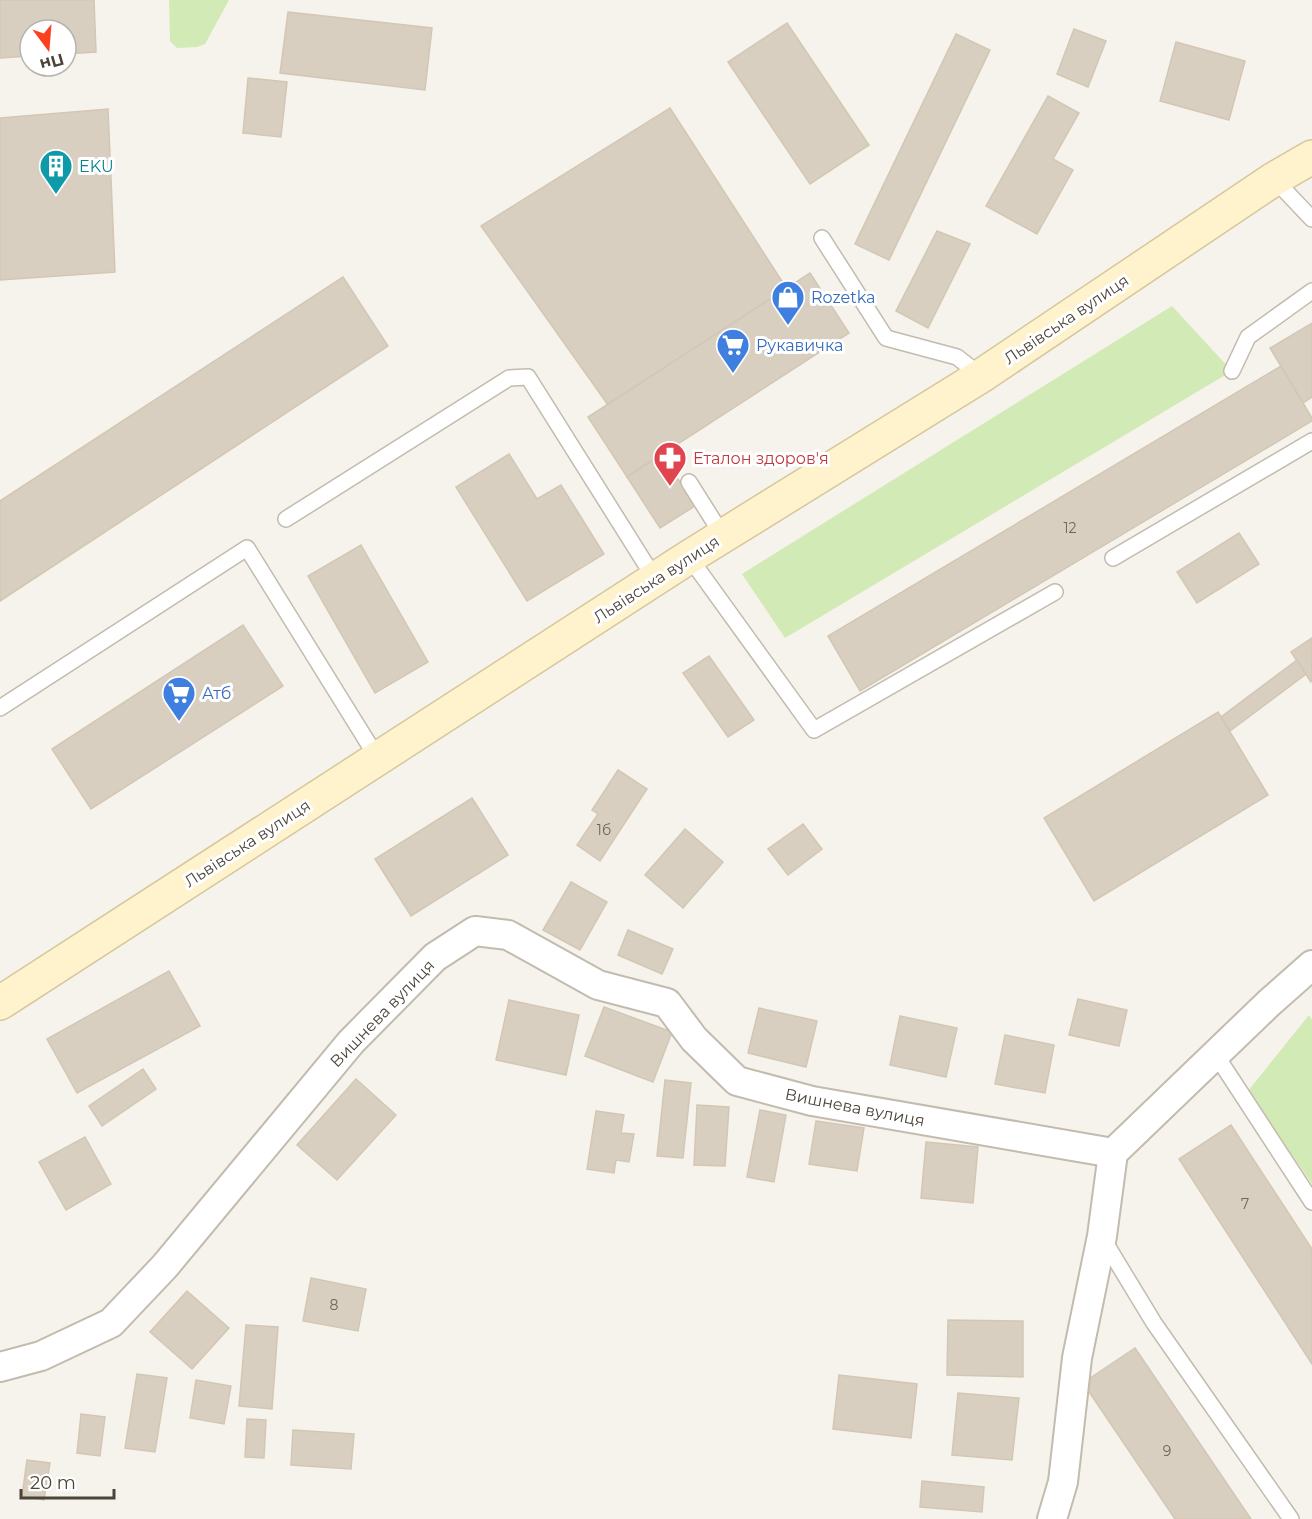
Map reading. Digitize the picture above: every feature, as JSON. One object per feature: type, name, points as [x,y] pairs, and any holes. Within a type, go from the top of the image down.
[{"type":"main road","name":"Львівська вулиця","points":[[0,1004],[689,556],[981,376],[1274,179],[1312,156]]},
{"type":"street","name":"Вишнева вулиця","points":[[0,1367],[41,1356],[111,1323],[165,1266],[351,1042],[435,957],[475,931],[508,935],[598,985],[668,1003],[694,1039],[737,1081],[812,1101],[1113,1153]]},
{"type":"street","points":[[1052,1519],[1063,1482],[1077,1358],[1102,1236],[1113,1153],[1269,1002],[1312,965]]},
{"type":"lane","points":[[1274,179],[1312,219]]},
{"type":"lane","points":[[822,238],[886,338],[957,357],[981,376]]},
{"type":"lane","points":[[1232,370],[1248,337],[1312,291]]},
{"type":"lane","points":[[286,519],[509,378],[528,377],[655,579]]},
{"type":"lane","points":[[1113,558],[1312,441]]},
{"type":"lane","points":[[689,482],[723,536]]},
{"type":"lane","points":[[0,708],[247,548],[378,759]]},
{"type":"lane","points":[[689,556],[814,730],[1054,592]]},
{"type":"lane","points":[[1216,1055],[1312,1202]]},
{"type":"lane","points":[[1102,1236],[1154,1323],[1291,1519]]},
{"type":"green space","points":[[169,0],[229,0],[205,44],[197,47],[177,48],[170,41]]},
{"type":"green space","points":[[1172,306],[1232,371],[785,638],[742,574]]},
{"type":"green space","points":[[1309,1015],[1312,1020],[1312,1184],[1248,1091]]},
{"type":"building","points":[[0,0],[94,0],[96,52],[78,53],[78,18],[18,18],[18,57],[0,58]]},
{"type":"building","points":[[288,12],[432,28],[425,90],[280,73]]},
{"type":"building","points":[[787,23],[869,145],[810,184],[728,62]]},
{"type":"building","points":[[1074,29],[1106,41],[1088,87],[1057,74]]},
{"type":"building","points":[[956,34],[990,50],[889,260],[855,244]]},
{"type":"building","points":[[1176,42],[1245,61],[1229,120],[1160,101]]},
{"type":"building","points":[[248,78],[287,82],[281,137],[243,133]]},
{"type":"building","points":[[1048,96],[1079,113],[1053,159],[1073,170],[1037,234],[986,206]]},
{"type":"building","points":[[670,108],[787,289],[608,405],[481,226]]},
{"type":"building","name":"EKU","points":[[108,109],[115,272],[0,280],[0,118]]},
{"type":"building","points":[[937,231],[970,244],[928,328],[896,311]]},
{"type":"building","points":[[810,273],[849,333],[627,477],[588,417]]},
{"type":"building","points":[[343,277],[388,346],[0,601],[0,501]]},
{"type":"building","points":[[1312,323],[1312,397],[1303,403],[1270,348]]},
{"type":"building","points":[[1281,366],[1312,421],[860,691],[828,636]]},
{"type":"building","points":[[509,454],[537,499],[561,485],[604,554],[527,601],[456,487]]},
{"type":"building","points":[[662,454],[695,506],[660,528],[627,477]]},
{"type":"building","points":[[1239,533],[1259,564],[1197,603],[1177,572]]},
{"type":"building","points":[[361,545],[428,662],[375,693],[308,576]]},
{"type":"building","points":[[243,625],[283,686],[91,809],[52,749]]},
{"type":"building","points":[[1312,638],[1312,681],[1311,682],[1291,652]]},
{"type":"building","points":[[709,656],[754,720],[728,737],[683,673]]},
{"type":"building","points":[[1297,660],[1306,674],[1230,731],[1221,717]]},
{"type":"building","points":[[1218,712],[1268,795],[1094,901],[1044,818]]},
{"type":"building","points":[[618,770],[647,789],[600,861],[577,845],[598,814],[592,810]]},
{"type":"building","points":[[472,798],[508,855],[411,916],[375,859]]},
{"type":"building","points":[[803,824],[822,849],[788,875],[768,849]]},
{"type":"building","points":[[685,829],[723,862],[683,908],[645,875]]},
{"type":"building","points":[[571,882],[607,902],[580,950],[543,930]]},
{"type":"building","points":[[628,930],[673,949],[662,974],[618,955]]},
{"type":"building","points":[[169,971],[200,1026],[77,1093],[47,1039]]},
{"type":"building","points":[[1078,999],[1127,1010],[1119,1046],[1069,1035]]},
{"type":"building","points":[[509,1000],[579,1015],[566,1075],[496,1060]]},
{"type":"building","points":[[604,1007],[672,1032],[653,1082],[585,1056]]},
{"type":"building","points":[[759,1008],[817,1021],[806,1067],[748,1053]]},
{"type":"building","points":[[900,1016],[957,1028],[946,1077],[890,1065]]},
{"type":"building","points":[[1005,1035],[1054,1045],[1045,1093],[995,1084]]},
{"type":"building","points":[[143,1069],[156,1089],[102,1126],[89,1106]]},
{"type":"building","points":[[356,1079],[396,1115],[337,1180],[297,1145]]},
{"type":"building","points":[[665,1080],[691,1083],[683,1158],[657,1156]]},
{"type":"building","points":[[697,1105],[729,1107],[725,1166],[694,1165]]},
{"type":"building","points":[[760,1110],[786,1115],[774,1182],[747,1177]]},
{"type":"building","points":[[596,1111],[624,1115],[621,1133],[634,1134],[629,1162],[616,1160],[614,1173],[587,1169]]},
{"type":"building","points":[[816,1121],[864,1128],[857,1171],[809,1164]]},
{"type":"building","points":[[1231,1125],[1312,1249],[1312,1364],[1179,1159]]},
{"type":"building","points":[[85,1137],[111,1184],[66,1210],[39,1162]]},
{"type":"building","points":[[926,1142],[978,1147],[973,1203],[921,1198]]},
{"type":"building","points":[[311,1278],[366,1289],[358,1331],[303,1321]]},
{"type":"building","points":[[187,1291],[229,1328],[192,1369],[150,1332]]},
{"type":"building","points":[[948,1320],[1023,1321],[1023,1377],[947,1375]]},
{"type":"building","points":[[246,1325],[278,1327],[272,1409],[239,1406]]},
{"type":"building","points":[[1135,1348],[1251,1519],[1175,1519],[1083,1383]]},
{"type":"building","points":[[137,1374],[167,1378],[155,1452],[125,1448]]},
{"type":"building","points":[[839,1375],[917,1384],[911,1438],[833,1429]]},
{"type":"building","points":[[196,1380],[231,1386],[224,1424],[190,1418]]},
{"type":"building","points":[[958,1393],[1019,1398],[1012,1460],[952,1455]]},
{"type":"building","points":[[81,1414],[105,1417],[100,1456],[77,1453]]},
{"type":"building","points":[[247,1419],[266,1420],[264,1458],[245,1457]]},
{"type":"building","points":[[293,1430],[354,1434],[351,1469],[291,1465]]},
{"type":"building","points":[[27,1460],[50,1463],[44,1500],[22,1496]]},
{"type":"building","points":[[922,1481],[984,1487],[982,1512],[920,1507]]},
{"type":"place","name":"EKU","points":[[56,195]]},
{"type":"place","name":"Rozetka","points":[[788,326]]},
{"type":"place","name":"Рукавичка","points":[[733,374]]},
{"type":"place","name":"Еталон здоров'я","points":[[670,487]]},
{"type":"place","name":"Атб","points":[[179,722]]}]
